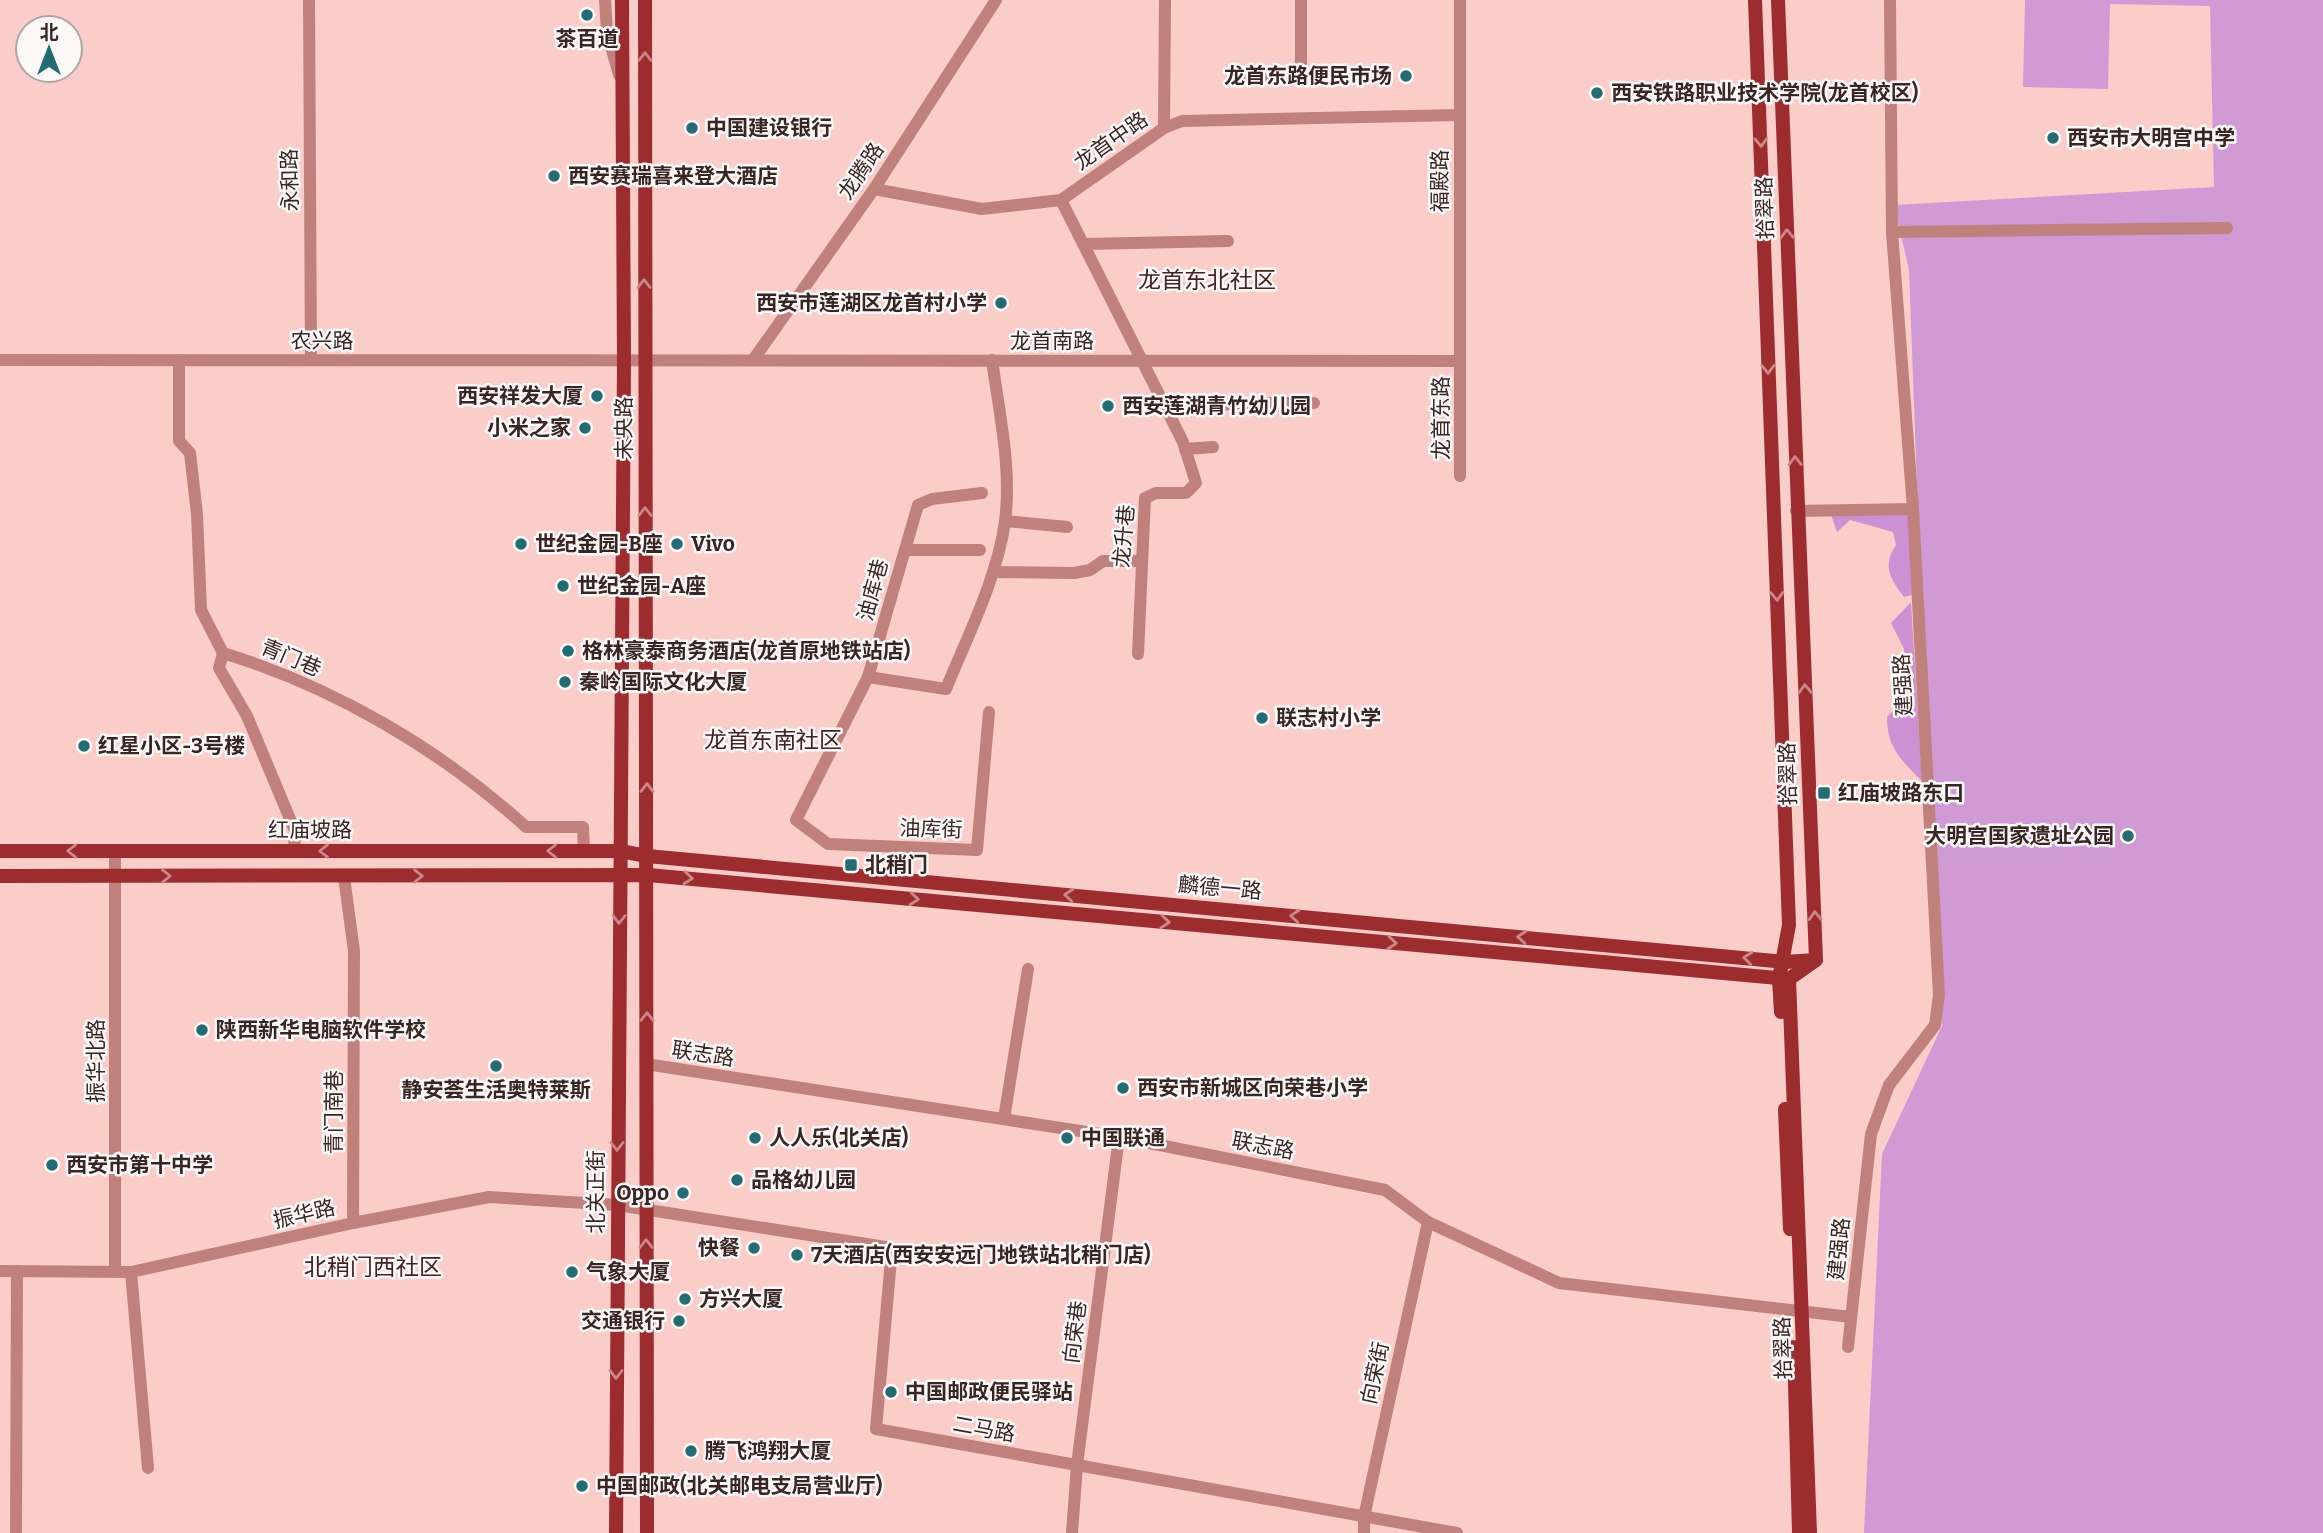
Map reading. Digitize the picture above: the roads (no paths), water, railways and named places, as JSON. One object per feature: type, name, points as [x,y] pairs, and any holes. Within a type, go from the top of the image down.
[{"type":"main road","name":"未央路","points":[[620,851],[624,360],[622,0]]},
{"type":"main road","name":"未央路","points":[[645,0],[644,360],[648,856]]},
{"type":"main road","name":"拾翠路","points":[[1755,0],[1789,925],[1784,979],[1810,1533]]},
{"type":"main road","name":"拾翠路","points":[[1778,0],[1796,512],[1816,960]]},
{"type":"main road","name":"红庙坡路","points":[[0,851],[620,851]]},
{"type":"main road","name":"麟德一路","points":[[620,851],[648,856],[1784,962],[1816,960]]},
{"type":"main road","name":"北关正街","points":[[616,1533],[620,851]]},
{"type":"main road","points":[[647,1533],[648,856]]},
{"type":"main road","name":"麟德一路","points":[[620,876],[648,875],[1784,979]]},
{"type":"main road","points":[[0,876],[620,876]]},
{"type":"main road","points":[[1784,979],[1816,960]]},
{"type":"main road","name":"拾翠路","points":[[1798,1311],[1799,1533]]},
{"type":"street","name":"永和路","points":[[309,0],[311,360]]},
{"type":"street","points":[[604,0],[607,32],[622,93]]},
{"type":"street","name":"龙腾路","points":[[753,360],[874,189],[996,0]]},
{"type":"street","points":[[1164,128],[1165,0]]},
{"type":"street","points":[[1301,0],[1301,77]]},
{"type":"street","name":"福殿路","points":[[1460,0],[1460,361]]},
{"type":"street","name":"建强路","points":[[1849,1347],[1871,1134],[1889,1085],[1935,1025],[1939,995],[1913,509],[1892,232],[1890,0]]},
{"type":"street","points":[[1245,77],[1350,77]]},
{"type":"street","name":"龙首中路","points":[[874,189],[982,209],[1061,200],[1164,128],[1192,120],[1460,115]]},
{"type":"street","name":"龙升巷","points":[[1061,200],[1185,449],[1196,483],[1186,493],[1156,493],[1145,498],[1140,561],[1138,654]]},
{"type":"street","points":[[1892,232],[2227,228]]},
{"type":"street","points":[[1084,244],[1228,241]]},
{"type":"street","name":"农兴路","points":[[0,360],[644,360]]},
{"type":"street","points":[[179,360],[179,442],[190,453],[197,514],[201,610],[223,653],[219,668],[247,716],[295,831],[294,851]]},
{"type":"street","name":"龙首南路","points":[[644,360],[1460,361]]},
{"type":"street","points":[[868,677],[946,689],[993,572],[1005,521],[1006,469],[992,360]]},
{"type":"street","name":"龙首东路","points":[[1460,361],[1460,476]]},
{"type":"street","points":[[1166,412],[1237,403],[1314,403]]},
{"type":"street","points":[[1185,449],[1213,447]]},
{"type":"street","name":"油库巷","points":[[796,820],[868,677],[919,503],[982,493]]},
{"type":"street","points":[[1796,512],[1913,509]]},
{"type":"street","points":[[1005,521],[1068,527]]},
{"type":"street","points":[[905,550],[980,550]]},
{"type":"street","points":[[993,572],[1074,573],[1090,570],[1103,561],[1140,561]]},
{"type":"street","name":"青门巷","points":[[223,653],[275,669],[381,722],[481,786],[526,827],[583,827],[584,851]]},
{"type":"street","name":"油库街","points":[[796,820],[828,844],[977,850],[989,712]]},
{"type":"street","name":"振华北路","points":[[115,851],[115,1272]]},
{"type":"street","name":"青门南巷","points":[[344,877],[354,951],[353,1223]]},
{"type":"street","points":[[1003,1119],[1028,969]]},
{"type":"street","name":"联志路","points":[[646,1064],[1119,1136],[1385,1190],[1428,1222],[1559,1283],[1851,1317]]},
{"type":"street","name":"向荣巷","points":[[1072,1533],[1077,1465],[1119,1136]]},
{"type":"street","name":"振华路","points":[[0,1271],[131,1272],[353,1223],[489,1197],[617,1205]]},
{"type":"street","name":"二马路","points":[[617,1205],[892,1248],[876,1429],[1457,1533]]},
{"type":"street","name":"向荣街","points":[[1364,1533],[1364,1517],[1428,1222]]},
{"type":"street","points":[[16,1533],[17,1271]]},
{"type":"street","points":[[131,1272],[148,1468]]},
{"type":"place","name":"茶百道","points":[[587,15]]},
{"type":"place","name":"龙首东路便民市场","points":[[1406,76]]},
{"type":"place","name":"西安铁路职业技术学院(龙首校区)","points":[[1597,93]]},
{"type":"place","name":"中国建设银行","points":[[692,128]]},
{"type":"place","name":"西安市大明宫中学","points":[[2053,138]]},
{"type":"place","name":"西安赛瑞喜来登大酒店","points":[[554,176]]},
{"type":"place","name":"西安市莲湖区龙首村小学","points":[[1001,303]]},
{"type":"place","name":"西安祥发大厦","points":[[597,396]]},
{"type":"place","name":"西安莲湖青竹幼儿园","points":[[1108,406]]},
{"type":"place","name":"小米之家","points":[[585,428]]},
{"type":"place","name":"世纪金园-B座","points":[[521,544]]},
{"type":"place","name":"Vivo","points":[[677,544]]},
{"type":"place","name":"世纪金园-A座","points":[[563,586]]},
{"type":"place","name":"格林豪泰商务酒店(龙首原地铁站店)","points":[[568,651]]},
{"type":"place","name":"秦岭国际文化大厦","points":[[565,682]]},
{"type":"place","name":"联志村小学","points":[[1262,718]]},
{"type":"place","name":"红星小区-3号楼","points":[[84,746]]},
{"type":"place","name":"红庙坡路东口","points":[[1824,793]]},
{"type":"place","name":"大明宫国家遗址公园","points":[[2128,836]]},
{"type":"place","name":"北稍门","points":[[851,865]]},
{"type":"place","name":"陕西新华电脑软件学校","points":[[202,1030]]},
{"type":"place","name":"静安荟生活奥特莱斯","points":[[496,1066]]},
{"type":"place","name":"西安市新城区向荣巷小学","points":[[1123,1088]]},
{"type":"place","name":"人人乐(北关店)","points":[[755,1138]]},
{"type":"place","name":"中国联通","points":[[1067,1138]]},
{"type":"place","name":"西安市第十中学","points":[[52,1165]]},
{"type":"place","name":"品格幼儿园","points":[[737,1180]]},
{"type":"place","name":"Oppo","points":[[683,1193]]},
{"type":"place","name":"快餐","points":[[754,1248]]},
{"type":"place","name":"7天酒店(西安安远门地铁站北稍门店)","points":[[797,1255]]},
{"type":"place","name":"气象大厦","points":[[572,1272]]},
{"type":"place","name":"方兴大厦","points":[[685,1299]]},
{"type":"place","name":"交通银行","points":[[679,1321]]},
{"type":"place","name":"中国邮政便民驿站","points":[[891,1392]]},
{"type":"place","name":"腾飞鸿翔大厦","points":[[691,1451]]},
{"type":"place","name":"中国邮政(北关邮电支局营业厅)","points":[[582,1486]]},
{"type":"district","name":"龙首东北社区","points":[[1207,280]]},
{"type":"district","name":"龙首东南社区","points":[[773,740]]},
{"type":"district","name":"北稍门西社区","points":[[373,1267]]}]
